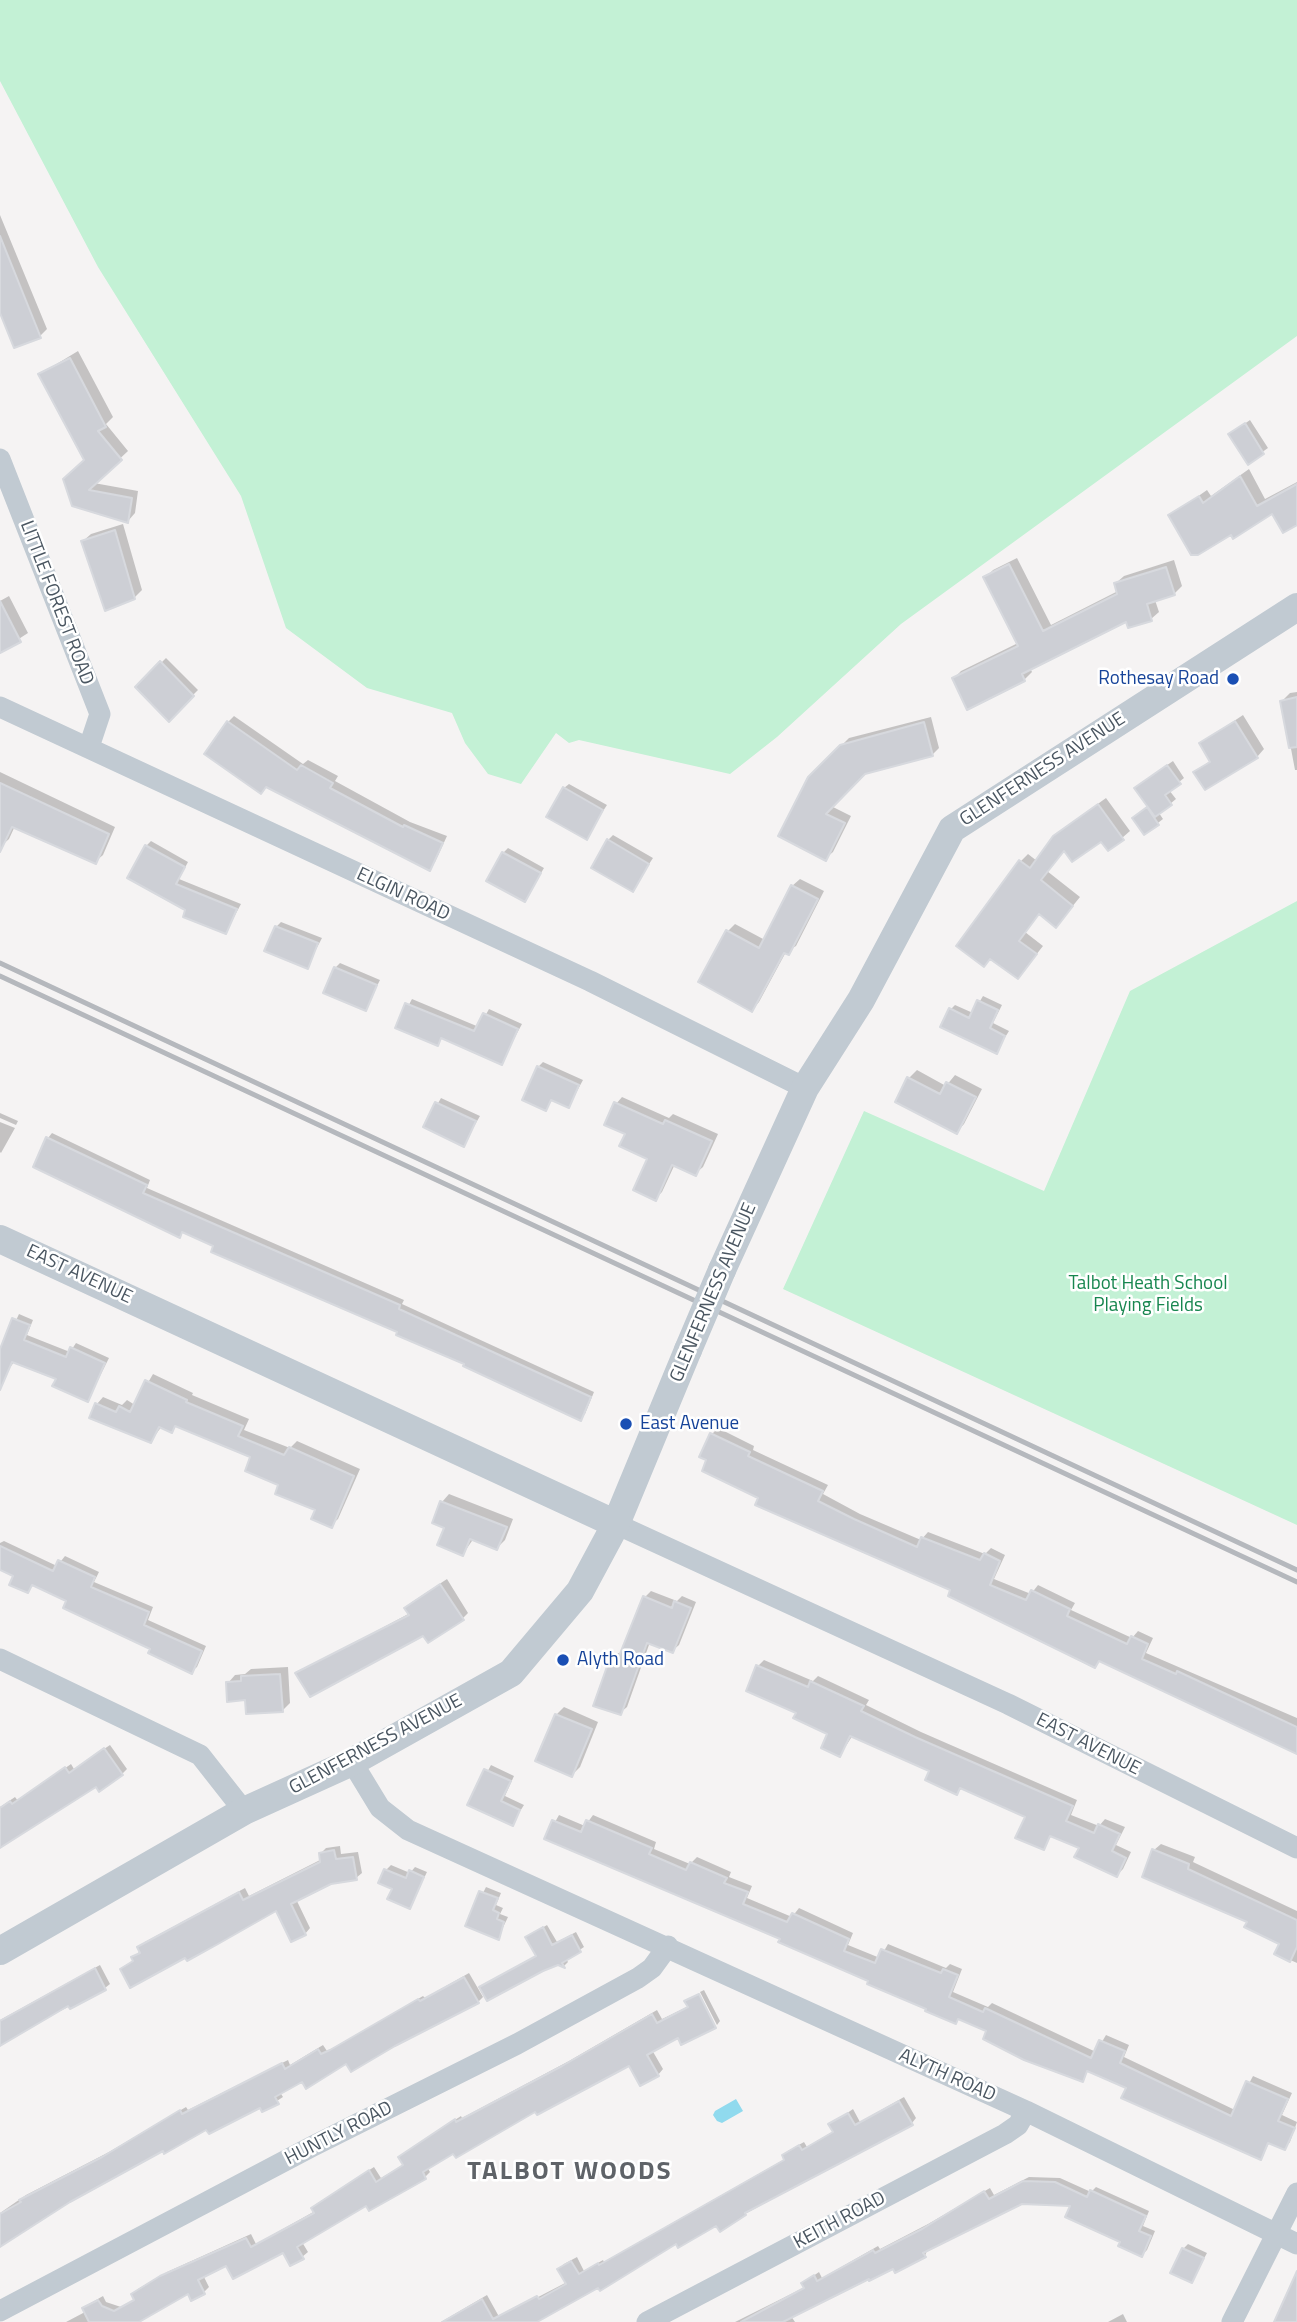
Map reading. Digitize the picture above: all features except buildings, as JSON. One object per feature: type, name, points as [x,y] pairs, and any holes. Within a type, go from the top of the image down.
[{"type":"street","name":"LITTLE FOREST ROAD","points":[[0,459],[100,713],[89,747]]},
{"type":"street","name":"GLENFERNESS AVENUE","points":[[0,1951],[244,1811],[352,1762],[511,1673],[580,1591],[616,1524],[722,1270],[804,1088],[861,999],[952,830],[1297,607]]},
{"type":"street","name":"ELGIN ROAD","points":[[0,707],[590,981],[804,1088]]},
{"type":"street","name":"EAST AVENUE","points":[[0,1239],[1007,1704],[1297,1848]]},
{"type":"street","points":[[0,1659],[200,1755],[244,1811]]},
{"type":"street","name":"ALYTH ROAD","points":[[352,1762],[380,1808],[392,1821],[1026,2111],[1297,2244]]},
{"type":"street","name":"HUNTLY ROAD","points":[[0,2311],[313,2146],[517,2044],[638,1978],[652,1968],[668,1946]]},
{"type":"street","name":"KEITH ROAD","points":[[647,2322],[1006,2134],[1018,2125],[1026,2111]]},
{"type":"street","points":[[1231,2322],[1297,2193]]},
{"type":"green space","points":[[0,0],[1297,0],[1297,336],[901,624],[777,737],[730,774],[579,740],[569,743],[556,733],[521,784],[488,774],[465,743],[452,713],[367,688],[286,628],[241,496],[98,267],[0,81]]},
{"type":"green space","name":"Talbot Heath School Playing Fields","points":[[1297,901],[1297,1525],[783,1289],[864,1111],[1044,1191],[1130,991]]},
{"type":"water","points":[[736,2099],[743,2111],[722,2123],[717,2121],[713,2115],[715,2111]]},
{"type":"railway","points":[[0,963],[1297,1570]]},
{"type":"railway","points":[[0,976],[1297,1582]]},
{"type":"place","name":"Rothesay Road","points":[[1233,679]]},
{"type":"place","name":"East Avenue","points":[[626,1424]]},
{"type":"place","name":"Alyth Road","points":[[563,1660]]},
{"type":"district","name":"TALBOT WOODS","points":[[570,2173]]}]
